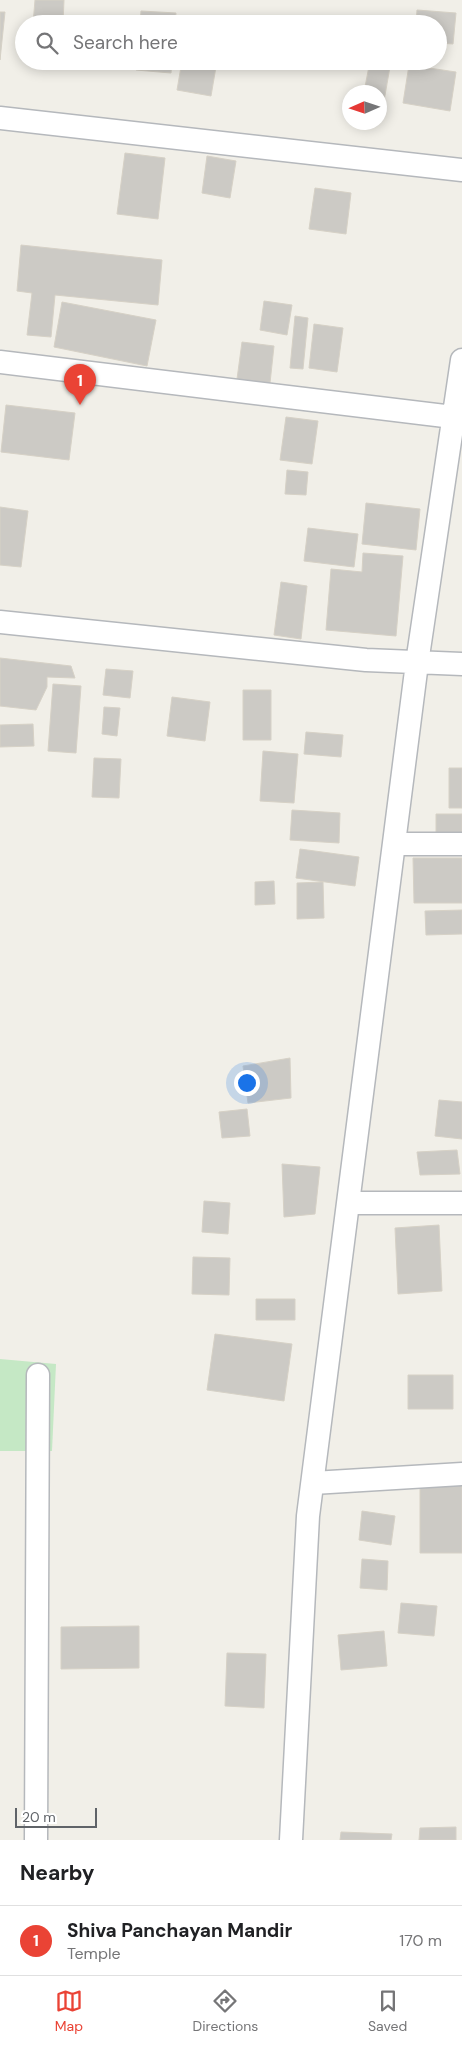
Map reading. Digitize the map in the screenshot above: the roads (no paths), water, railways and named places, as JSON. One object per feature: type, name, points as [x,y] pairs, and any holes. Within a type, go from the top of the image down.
[{"type":"street","points":[[0,118],[462,170]]},
{"type":"street","points":[[291,1840],[308,1526],[417,663],[462,360]]},
{"type":"street","points":[[0,362],[453,417]]},
{"type":"street","points":[[0,622],[366,660],[462,664]]},
{"type":"street","points":[[394,844],[462,844]]},
{"type":"street","points":[[349,1204],[462,1203]]},
{"type":"street","points":[[36,1840],[38,1375]]},
{"type":"street","points":[[313,1483],[462,1474]]},
{"type":"place","name":"Shiva Panchayan Mandir","points":[[80,405]]}]
